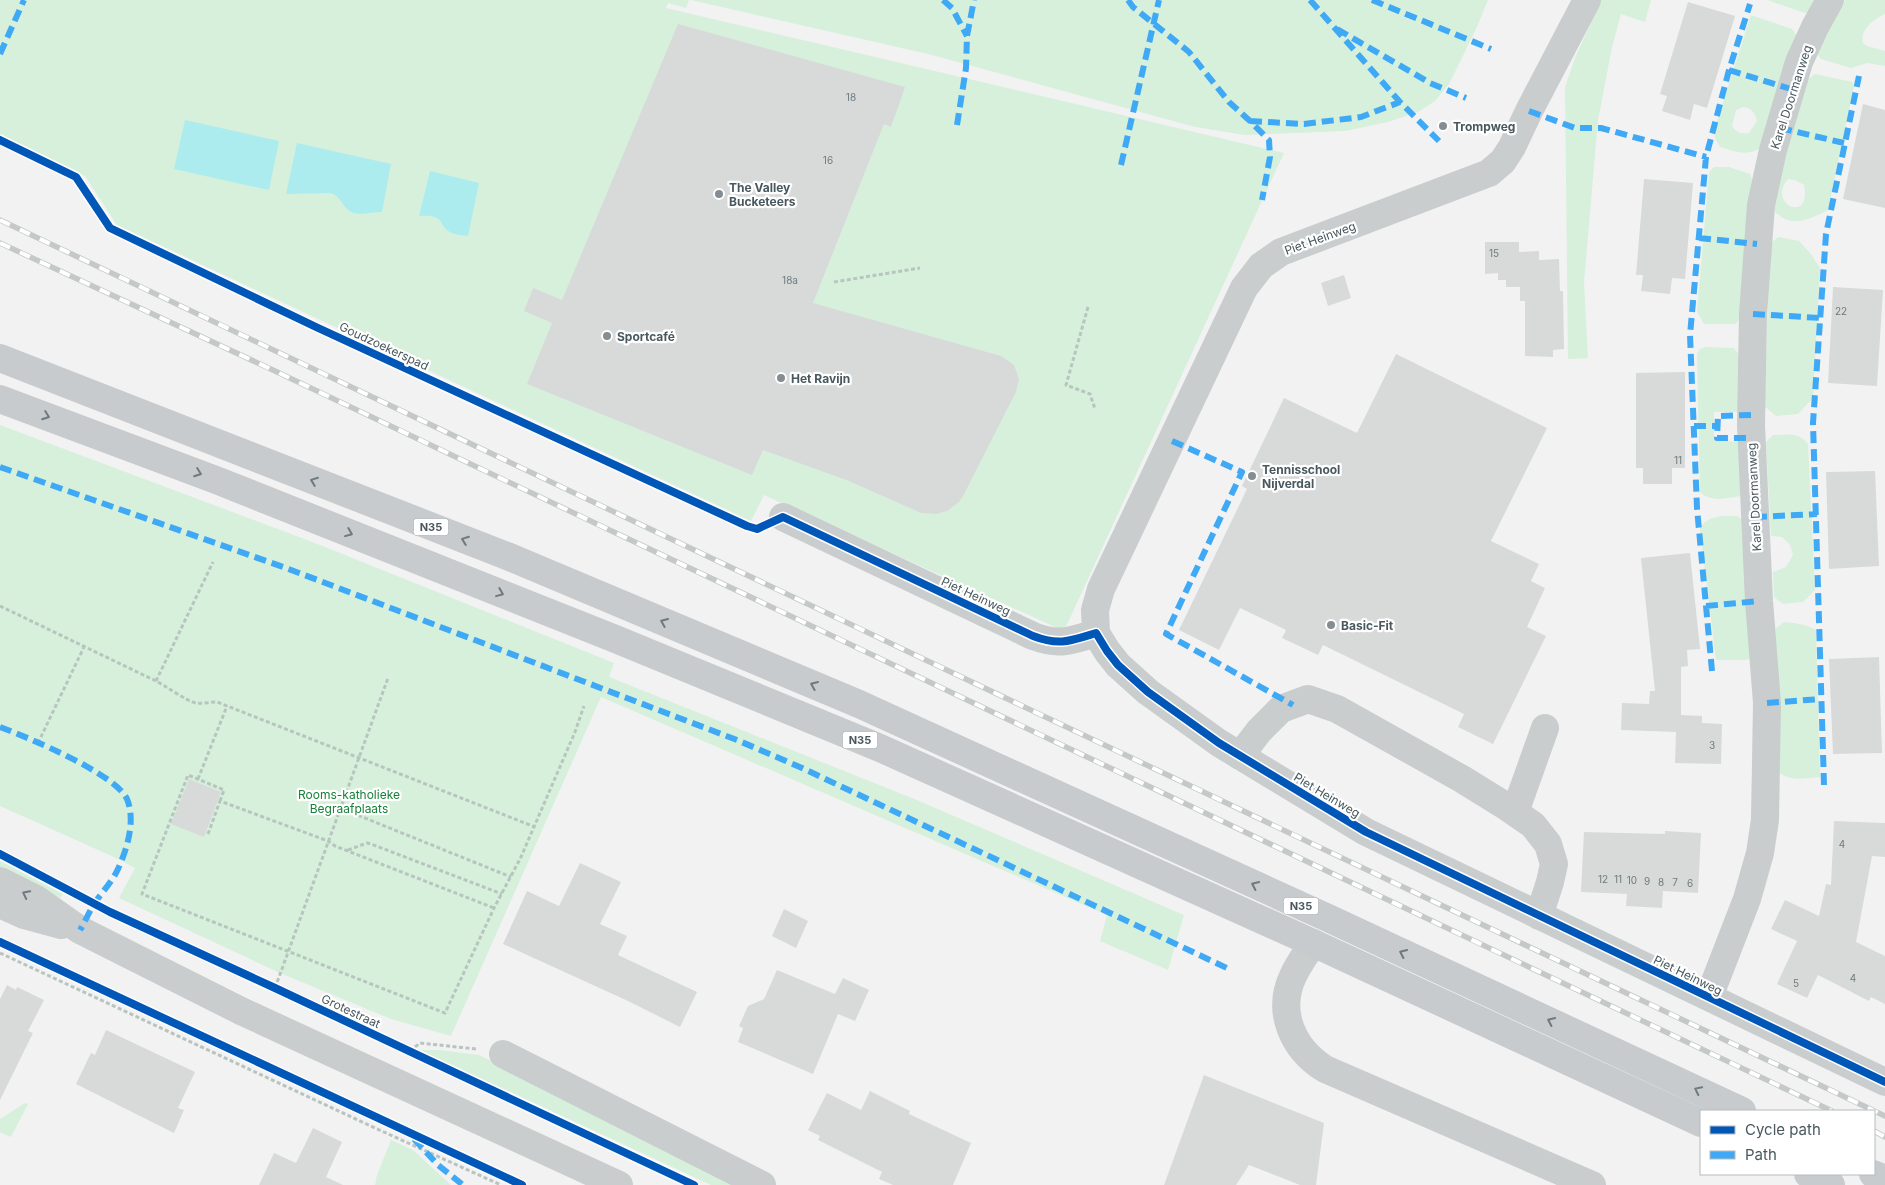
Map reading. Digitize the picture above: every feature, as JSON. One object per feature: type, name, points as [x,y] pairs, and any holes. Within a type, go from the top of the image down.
[{"type":"main road","name":"N35","points":[[0,358],[507,556],[859,704],[1328,918],[1740,1110]]},
{"type":"main road","name":"N35","points":[[0,399],[226,483],[604,634],[871,744],[1313,943],[1700,1123]]},
{"type":"main road","points":[[1810,1175],[1831,1185]]},
{"type":"street","name":"Piet Heinweg","points":[[1587,0],[1512,147],[1503,161],[1489,173],[1281,252],[1261,266],[1244,288],[1101,589],[1095,610],[1096,633],[1118,664],[1148,692],[1219,743],[1366,832],[1885,1082]]},
{"type":"street","name":"Karel Doormanweg","points":[[1709,997],[1747,899],[1760,853],[1765,820],[1767,703],[1759,601],[1751,425],[1754,314],[1761,205],[1773,150],[1799,62],[1830,0]]},
{"type":"street","name":"Piet Heinweg","points":[[783,518],[1049,642],[1068,641],[1096,633]]},
{"type":"street","points":[[1240,756],[1259,731],[1281,709],[1308,700],[1337,709],[1462,779],[1533,825],[1548,844],[1554,864],[1539,916]]},
{"type":"street","points":[[1515,812],[1545,728]]},
{"type":"street","points":[[0,880],[36,899],[80,930],[241,1010],[619,1185]]},
{"type":"street","points":[[0,904],[24,915],[80,930]]},
{"type":"street","points":[[1313,943],[1293,977],[1286,1002],[1288,1020],[1294,1038],[1313,1061],[1325,1069],[1592,1185]]},
{"type":"street","points":[[503,1054],[762,1185]]},
{"type":"path","points":[[834,282],[920,268]]},
{"type":"path","points":[[1088,307],[1066,384],[1090,394],[1095,409]]},
{"type":"path","points":[[156,681],[213,562]]},
{"type":"path","points":[[0,606],[156,681],[179,694],[185,700],[196,703],[217,702],[228,706],[534,828]]},
{"type":"path","points":[[38,743],[84,647]]},
{"type":"path","points":[[275,988],[388,678]]},
{"type":"path","points":[[198,780],[228,706]]},
{"type":"path","points":[[208,834],[224,790],[188,775],[142,894],[445,1012],[534,828],[575,732],[584,706]]},
{"type":"path","points":[[220,801],[328,841],[494,908]]},
{"type":"path","points":[[340,808],[511,877]]},
{"type":"path","points":[[347,850],[371,844],[502,894]]},
{"type":"path","points":[[0,953],[501,1185]]},
{"type":"path","points":[[266,984],[284,992]]},
{"type":"path","points":[[410,1051],[420,1042],[503,1054]]},
{"type":"path","points":[[401,1047],[419,1056]]},
{"type":"green space","points":[[0,0],[689,0],[686,8],[668,3],[666,8],[1284,153],[1064,631],[764,495],[751,521],[117,225],[85,176],[0,134]]},
{"type":"green space","points":[[691,0],[1488,0],[1449,84],[1435,101],[1418,112],[1388,122],[1345,131],[1245,135],[1195,127],[928,54]]},
{"type":"green space","points":[[1601,0],[1651,0],[1645,22],[1621,14],[1612,47],[1598,120],[1584,283],[1588,358],[1568,359],[1565,87],[1575,58]]},
{"type":"green space","points":[[1767,0],[1817,0],[1810,11],[1805,13]]},
{"type":"green space","points":[[1845,0],[1885,0],[1885,14],[1869,25],[1864,33],[1863,43],[1885,51],[1885,66],[1867,63],[1851,68],[1821,59],[1818,55],[1817,49]]},
{"type":"green space","points":[[1751,15],[1792,29],[1797,36],[1760,148],[1745,153],[1720,147],[1715,138],[1716,124]],"holes":[[[1743,107],[1753,111],[1757,121],[1749,133],[1737,132],[1732,126],[1736,110]]]},
{"type":"green space","points":[[1815,74],[1852,82],[1854,86],[1828,210],[1807,219],[1794,221],[1781,217],[1774,211],[1781,170],[1807,80]],"holes":[[[1788,179],[1795,180],[1804,185],[1805,197],[1802,204],[1797,207],[1791,206],[1782,196],[1783,188]]]},
{"type":"green space","points":[[1714,167],[1729,167],[1750,174],[1753,182],[1742,317],[1735,324],[1704,324],[1697,312],[1709,172]]},
{"type":"green space","points":[[1778,237],[1799,241],[1820,268],[1813,398],[1798,414],[1776,416],[1765,407],[1769,245]]},
{"type":"green space","points":[[1705,347],[1734,348],[1740,356],[1740,412],[1714,412],[1714,440],[1739,442],[1743,489],[1740,496],[1724,499],[1709,498],[1700,492],[1697,354],[1700,349]]},
{"type":"green space","name":"Rooms-katholieke Begraafplaats","points":[[0,425],[310,541],[614,663],[609,677],[912,798],[1184,915],[1168,970],[1100,941],[1107,915],[601,697],[451,1036],[391,1019],[280,973],[119,898],[135,868],[0,806]]},
{"type":"green space","points":[[1773,435],[1796,435],[1808,444],[1815,590],[1803,602],[1783,604],[1774,597],[1773,572],[1786,567],[1793,555],[1790,545],[1782,537],[1771,536],[1766,442]]},
{"type":"green space","points":[[1737,516],[1743,520],[1752,657],[1747,660],[1716,660],[1700,529],[1712,518]]},
{"type":"green space","points":[[1784,622],[1808,626],[1816,630],[1820,777],[1805,779],[1789,778],[1780,773],[1780,703],[1775,629]]},
{"type":"green space","points":[[0,861],[63,894],[60,898],[0,868]]},
{"type":"green space","points":[[420,1050],[440,1050],[479,1055],[743,1185],[711,1185]]},
{"type":"green space","points":[[25,1103],[28,1104],[11,1137],[0,1132],[0,1119]]},
{"type":"green space","points":[[391,1140],[413,1150],[451,1185],[375,1185]]},
{"type":"water","points":[[185,120],[279,141],[269,190],[174,169]]},
{"type":"water","points":[[297,143],[391,164],[382,212],[354,213],[330,193],[286,194]]},
{"type":"water","points":[[430,171],[479,183],[468,236],[452,233],[434,217],[419,216]]},
{"type":"building","points":[[1688,2],[1735,16],[1707,108],[1694,104],[1690,120],[1662,111],[1667,96],[1660,94]]},
{"type":"building","points":[[678,24],[905,87],[891,127],[884,124],[813,303],[1001,356],[1014,365],[1019,379],[1016,392],[963,496],[959,502],[947,511],[936,514],[921,513],[849,481],[763,450],[752,475],[527,384],[552,323],[524,311],[533,288],[562,300]]},
{"type":"building","points":[[1863,104],[1885,110],[1885,208],[1843,199]]},
{"type":"building","points":[[1644,179],[1693,183],[1685,279],[1672,278],[1670,294],[1641,291],[1643,275],[1636,275]]},
{"type":"building","points":[[1485,242],[1519,242],[1519,252],[1539,251],[1539,260],[1559,259],[1560,291],[1563,291],[1564,349],[1553,350],[1553,357],[1525,356],[1525,301],[1520,301],[1520,287],[1506,287],[1506,280],[1498,280],[1498,273],[1485,274]]},
{"type":"building","points":[[1344,275],[1351,298],[1328,306],[1321,283]]},
{"type":"building","points":[[1833,287],[1883,290],[1877,386],[1828,383]]},
{"type":"building","points":[[1396,354],[1547,428],[1491,541],[1539,564],[1531,581],[1545,588],[1527,627],[1546,636],[1493,744],[1458,727],[1464,714],[1323,645],[1318,655],[1282,638],[1286,630],[1240,608],[1219,650],[1179,630],[1247,489],[1242,486],[1284,398],[1357,433]]},
{"type":"building","points":[[1685,372],[1685,468],[1672,468],[1672,484],[1643,484],[1643,468],[1636,468],[1636,373]]},
{"type":"building","points":[[1875,471],[1879,566],[1829,569],[1826,472]]},
{"type":"building","points":[[1690,553],[1700,649],[1687,650],[1688,666],[1681,667],[1681,715],[1702,716],[1702,723],[1722,724],[1721,764],[1675,763],[1676,732],[1621,730],[1622,703],[1649,704],[1650,691],[1655,691],[1641,558]]},
{"type":"building","points":[[1879,657],[1882,753],[1833,754],[1829,659]]},
{"type":"building","points":[[189,779],[221,792],[204,837],[171,824]]},
{"type":"building","points":[[1834,821],[1885,823],[1885,857],[1872,856],[1856,942],[1885,956],[1885,1004],[1871,997],[1869,1001],[1818,975],[1807,998],[1777,984],[1797,941],[1771,929],[1785,900],[1819,916],[1826,884],[1831,885]]},
{"type":"building","points":[[1665,831],[1701,833],[1698,893],[1663,891],[1662,908],[1626,906],[1627,894],[1581,892],[1584,832],[1665,834]]},
{"type":"building","points":[[580,863],[621,882],[600,924],[627,936],[618,955],[697,992],[680,1027],[503,944],[527,891],[559,906]]},
{"type":"building","points":[[784,909],[808,921],[796,948],[772,936]]},
{"type":"building","points":[[777,970],[835,994],[843,978],[869,990],[855,1021],[838,1014],[813,1074],[738,1042],[743,1028],[739,1026],[748,1006],[764,999]]},
{"type":"building","points":[[7,985],[16,990],[17,987],[44,1000],[28,1031],[33,1033],[0,1100],[0,999]]},
{"type":"building","points":[[106,1030],[195,1072],[178,1108],[184,1110],[174,1133],[76,1084],[91,1053],[95,1055]]},
{"type":"building","points":[[1204,1075],[1324,1123],[1316,1185],[1300,1185],[1249,1165],[1236,1185],[1164,1185]]},
{"type":"building","points":[[870,1091],[910,1111],[909,1114],[971,1143],[953,1185],[893,1185],[879,1179],[882,1172],[818,1140],[820,1136],[808,1130],[827,1093],[861,1110]]},
{"type":"building","points":[[313,1128],[342,1142],[326,1177],[343,1185],[259,1185],[274,1153],[296,1163]]},
{"type":"railway","points":[[0,220],[1872,1110]]},
{"type":"railway","points":[[0,243],[275,371],[1830,1110]]},
{"type":"railway","points":[[1875,1111],[1885,1116]]},
{"type":"railway","points":[[1875,1132],[1885,1137]]},
{"type":"marked path","points":[[0,54],[24,0]]},
{"type":"marked path","points":[[943,0],[952,8],[967,36]]},
{"type":"marked path","points":[[957,125],[966,68],[967,36],[974,0]]},
{"type":"marked path","points":[[1128,0],[1133,7],[1189,52],[1229,102],[1269,140],[1270,157],[1262,200]]},
{"type":"marked path","points":[[1121,165],[1159,0]]},
{"type":"marked path","points":[[1310,0],[1400,102],[1439,141]]},
{"type":"marked path","points":[[1372,0],[1491,49]]},
{"type":"marked path","points":[[1712,671],[1697,508],[1690,335],[1706,157],[1729,70],[1750,4]]},
{"type":"marked path","points":[[1337,29],[1430,83],[1466,98]]},
{"type":"marked path","points":[[1729,70],[1791,89]]},
{"type":"marked path","points":[[1824,785],[1813,423],[1826,234],[1859,76]]},
{"type":"marked path","points":[[1250,121],[1304,124],[1361,117],[1400,102]]},
{"type":"marked path","points":[[1529,111],[1575,128],[1601,128],[1706,157]]},
{"type":"marked path","points":[[1780,128],[1844,143]]},
{"type":"marked path","points":[[1699,238],[1757,244]]},
{"type":"marked path","points":[[1753,314],[1821,318]]},
{"type":"marked path","points":[[1751,415],[1718,416],[1717,438],[1752,438]]},
{"type":"marked path","points":[[1694,426],[1718,426]]},
{"type":"marked path","points":[[1172,441],[1242,472],[1166,634],[1293,705]]},
{"type":"marked path","points":[[0,467],[286,568],[737,740],[802,768],[1229,969]]},
{"type":"marked path","points":[[1755,517],[1817,514]]},
{"type":"marked path","points":[[1706,606],[1759,601]]},
{"type":"marked path","points":[[1767,703],[1820,699]]},
{"type":"marked path","points":[[0,727],[70,757],[106,779],[119,789],[127,799],[131,816],[129,835],[124,853],[116,874],[94,904],[80,930]]},
{"type":"marked path","points":[[414,1139],[438,1165],[463,1185]]},
{"type":"cycle path","name":"Goudzoekerspad","points":[[0,140],[76,177],[110,228],[316,327],[747,526],[757,529],[783,517],[1042,639],[1058,642],[1096,633],[1118,665],[1148,692],[1219,743],[1366,832],[1885,1082]]},
{"type":"cycle path","name":"Grotestraat","points":[[0,854],[110,912],[694,1185]]},
{"type":"cycle path","points":[[0,942],[522,1185]]},
{"type":"place","name":"Trompweg","points":[[1443,126]]},
{"type":"place","name":"The Valley Bucketeers","points":[[719,194]]},
{"type":"place","name":"Sportcafé","points":[[607,336]]},
{"type":"place","name":"Het Ravijn","points":[[781,378]]},
{"type":"place","name":"Tennisschool Nijverdal","points":[[1252,476]]},
{"type":"place","name":"Basic-Fit","points":[[1331,625]]}]
